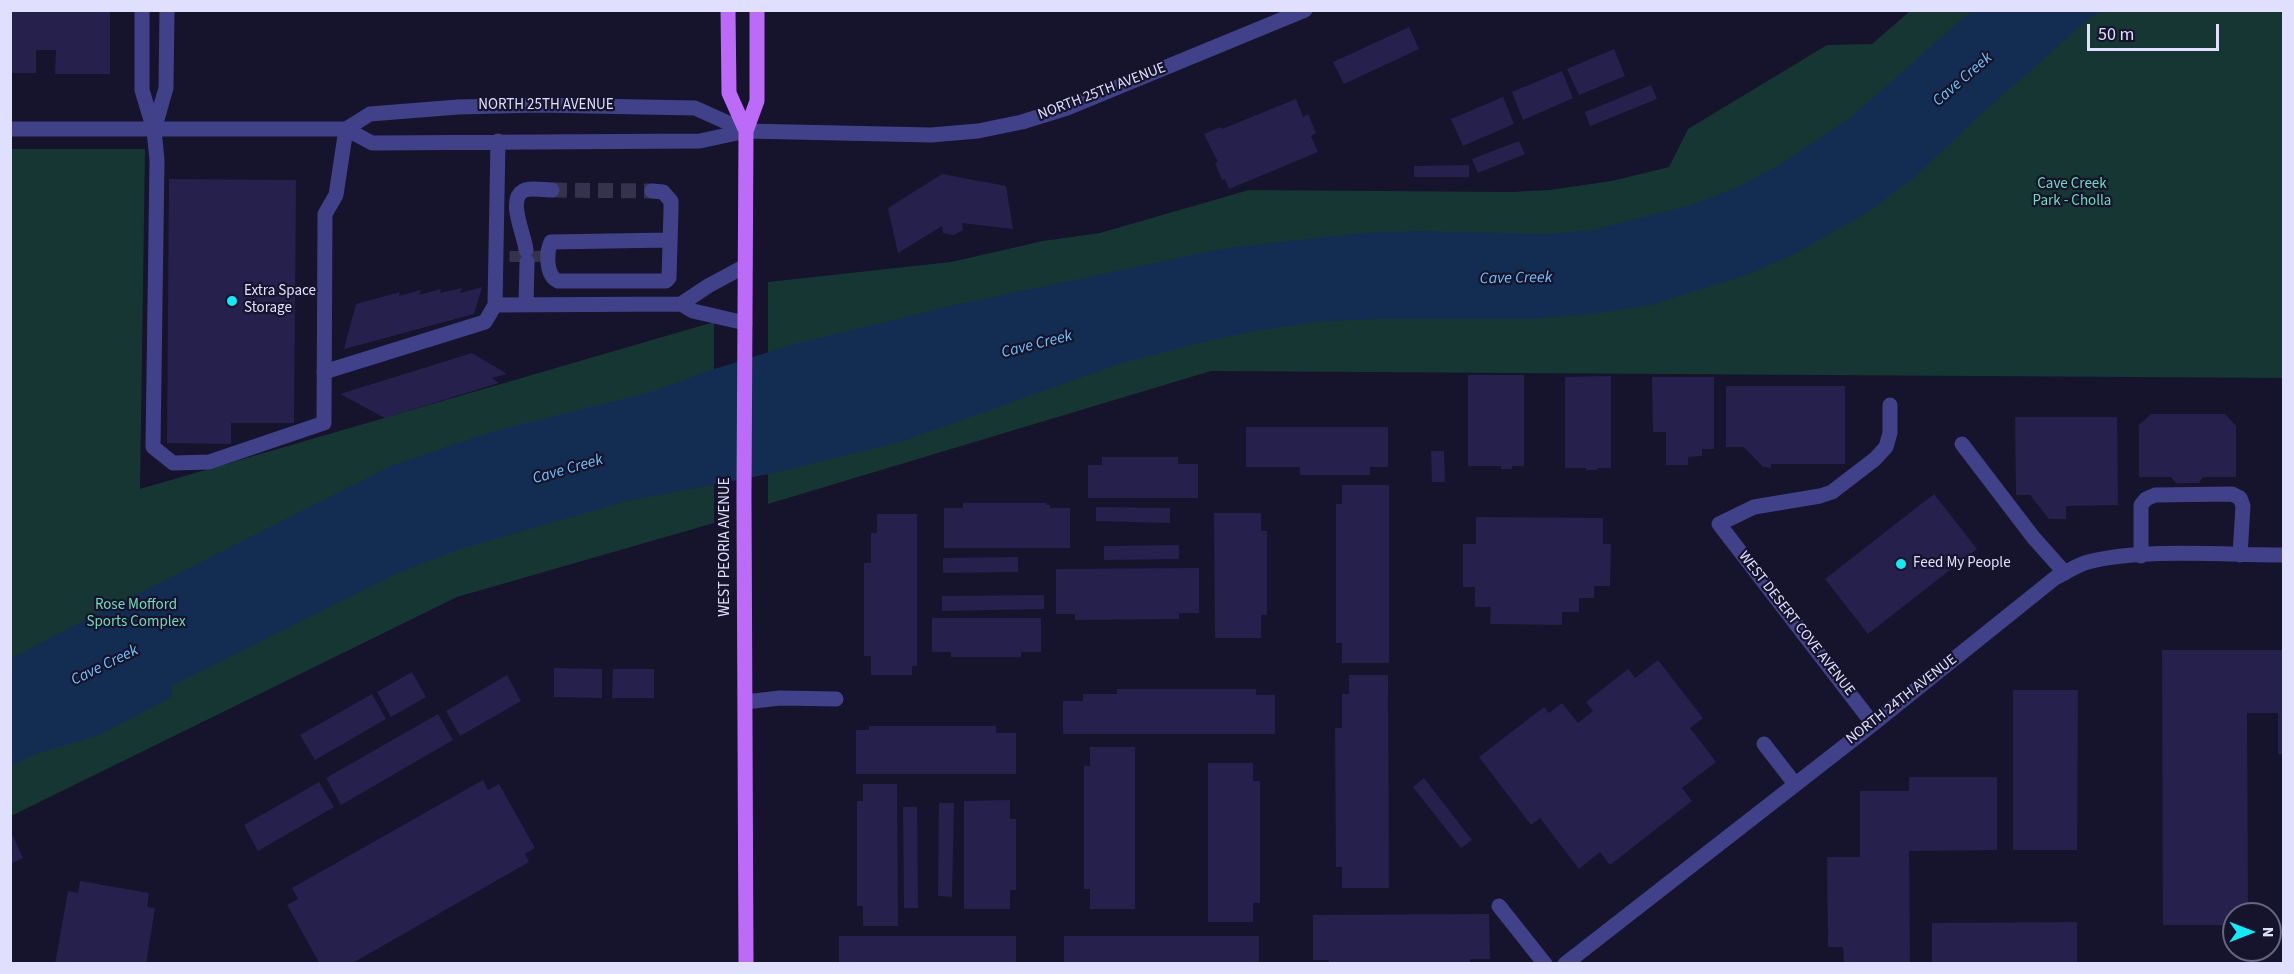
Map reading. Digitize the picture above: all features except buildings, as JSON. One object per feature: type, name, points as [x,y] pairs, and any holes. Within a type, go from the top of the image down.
[{"type":"main road","name":"WEST PEORIA AVENUE","points":[[728,10],[729,93],[746,131]]},
{"type":"main road","name":"WEST PEORIA AVENUE","points":[[746,963],[744,347],[746,131],[757,101],[757,10]]},
{"type":"street","points":[[142,10],[142,90],[154,130],[156,160],[153,447],[173,463],[209,462],[324,423],[325,214],[336,195],[346,129]]},
{"type":"street","points":[[154,130],[166,88],[167,10]]},
{"type":"street","name":"NORTH 25TH AVENUE","points":[[10,129],[346,129],[372,143],[700,141],[746,131],[931,135],[978,131],[1022,122],[1067,108],[1305,10]]},
{"type":"street","name":"NORTH 25TH AVENUE","points":[[346,129],[370,114],[458,107],[539,105],[694,108],[746,131]]},
{"type":"street","points":[[324,372],[485,322],[495,305],[498,141]]},
{"type":"street","points":[[526,305],[527,256],[515,206],[520,192],[552,190]]},
{"type":"street","points":[[652,191],[663,192],[671,201],[670,268],[669,278],[619,282],[553,279],[548,248],[551,242],[670,240]]},
{"type":"street","points":[[526,305],[527,256]]},
{"type":"street","points":[[681,304],[745,266]]},
{"type":"street","points":[[619,282],[619,304]]},
{"type":"street","points":[[495,305],[681,304],[693,310],[745,324]]},
{"type":"street","name":"WEST DESERT COVE AVENUE","points":[[1873,724],[1719,525],[1754,507],[1832,492],[1875,459],[1886,447],[1890,433],[1890,405]]},
{"type":"street","points":[[1962,444],[2033,537],[2065,573]]},
{"type":"street","points":[[2141,556],[2141,505],[2146,499],[2155,495],[2232,494],[2240,498],[2243,506],[2240,555]]},
{"type":"street","name":"NORTH 24TH AVENUE","points":[[1565,963],[1873,724],[2055,578],[2086,562],[2121,557],[2283,555]]},
{"type":"street","points":[[745,702],[780,698],[836,699]]},
{"type":"street","points":[[1764,744],[1795,784]]},
{"type":"street","points":[[1499,906],[1545,963]]},
{"type":"green space","name":"Cave Creek Park - Cholla","points":[[1910,11],[2283,11],[2283,378],[1211,371],[768,504],[768,282],[951,262],[1043,241],[1100,233],[1249,190],[1512,192],[1549,190],[1612,181],[1669,167],[1688,129],[1827,45],[1872,44]]},
{"type":"green space","name":"Rose Mofford Sports Complex","points":[[11,149],[145,149],[140,489],[714,322],[714,523],[457,597],[11,816]]},
{"type":"water","name":"Cave Creek","points":[[1971,11],[2102,11],[2089,19],[1979,116],[1915,177],[1871,210],[1793,255],[1746,275],[1651,305],[1593,314],[1532,319],[1376,319],[1315,322],[1249,332],[1122,363],[900,442],[769,474],[623,502],[457,550],[398,573],[171,686],[172,697],[97,736],[35,754],[11,766],[11,658],[393,465],[491,432],[658,390],[708,371],[798,343],[955,305],[1226,248],[1363,233],[1419,231],[1547,234],[1593,230],[1692,205],[1740,186],[1778,166],[1851,117]]},
{"type":"tunnel","points":[[552,190],[652,191]]},
{"type":"tunnel","points":[[517,251],[517,262]]},
{"type":"tunnel","points":[[536,251],[537,262]]},
{"type":"place","name":"Extra Space Storage","points":[[232,301]]},
{"type":"place","name":"Feed My People","points":[[1901,564]]}]
